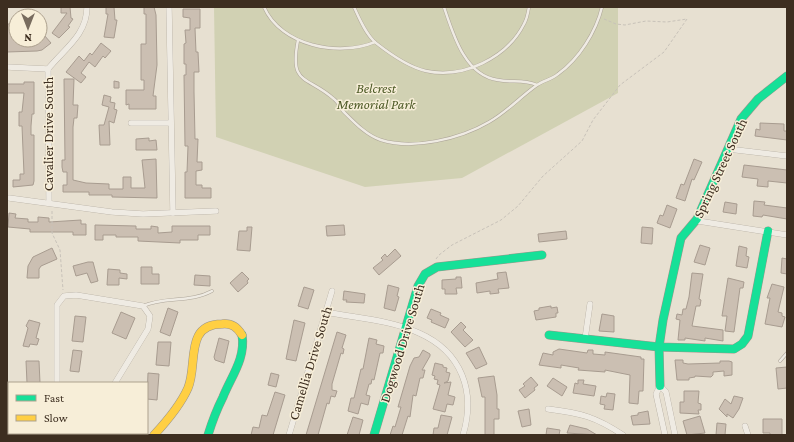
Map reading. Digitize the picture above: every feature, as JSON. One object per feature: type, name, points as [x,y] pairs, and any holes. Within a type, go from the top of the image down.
[{"type":"street","name":"Cavalier Drive South","points":[[50,203],[48,69],[78,36],[86,22],[87,7]]},
{"type":"street","points":[[169,7],[170,123],[173,213]]},
{"type":"street","points":[[7,67],[48,69]]},
{"type":"street","name":"Spring Street South","points":[[660,386],[659,347],[663,320],[681,238],[688,228],[698,221],[701,209],[746,111],[758,98],[787,76]]},
{"type":"street","points":[[131,123],[170,123]]},
{"type":"street","points":[[728,149],[787,156]]},
{"type":"street","points":[[9,198],[112,212],[173,213],[216,211]]},
{"type":"street","points":[[698,221],[787,235]]},
{"type":"street","points":[[549,335],[659,347],[734,349],[742,344],[748,336],[768,231]]},
{"type":"street","name":"Dogwood Drive South","points":[[374,435],[418,286],[430,270],[437,267],[542,255]]},
{"type":"street","name":"Camellia Drive South","points":[[289,435],[332,291]]},
{"type":"street","points":[[57,382],[57,305],[64,296],[76,295],[142,306],[150,316],[148,328],[117,382]]},
{"type":"street","points":[[585,339],[590,304]]},
{"type":"street","points":[[326,312],[406,328],[432,339],[452,356],[464,377],[469,405],[463,435]]},
{"type":"street","points":[[154,435],[172,413],[188,387],[194,347],[200,333],[204,328],[215,324],[232,325],[240,330],[242,335],[243,352],[221,400],[208,435]]},
{"type":"street","points":[[665,435],[656,394],[660,386],[666,392],[675,435]]},
{"type":"street","points":[[548,409],[585,415],[603,422],[623,435]]},
{"type":"street","points":[[745,426],[748,435]]},
{"type":"lane","points":[[264,7],[268,15],[280,29],[298,40],[309,44],[332,48],[364,47],[375,42]]},
{"type":"lane","points":[[354,7],[375,42],[411,66],[427,71],[450,72],[473,68],[499,53],[515,38],[524,24],[529,7]]},
{"type":"lane","points":[[444,7],[462,50],[473,68],[490,79],[528,81],[537,85]]},
{"type":"lane","points":[[298,40],[294,60],[297,70],[304,81],[335,100],[362,130],[380,140],[401,144],[432,142],[470,131],[489,122],[537,85],[558,74],[583,48],[600,17],[602,7]]},
{"type":"lane","points":[[142,306],[152,302],[178,300],[212,291]]},
{"type":"lane","points":[[780,361],[787,353]]},
{"type":"path","points":[[430,270],[439,255],[452,245],[490,226],[518,206],[543,176],[582,141],[593,120],[620,85],[664,52],[687,19],[667,22],[646,21],[624,25],[616,24],[600,17]]},
{"type":"path","points":[[50,203],[52,233],[60,250],[64,296]]},
{"type":"green space","name":"Belcrest Memorial Park","points":[[214,7],[618,7],[618,93],[462,178],[365,187],[216,137]]},
{"type":"green space","points":[[7,106],[8,106],[7,307]]},
{"type":"building","points":[[61,7],[70,7],[71,18],[73,19],[68,26],[70,27],[59,38],[52,33],[67,13],[61,13]]},
{"type":"building","points":[[106,7],[114,7],[115,20],[117,20],[114,38],[104,37],[108,14],[106,14]]},
{"type":"building","points":[[144,7],[154,7],[156,15],[157,65],[153,96],[156,96],[156,109],[129,109],[129,104],[126,105],[126,90],[144,90],[144,80],[141,80],[141,44],[146,44],[146,14],[144,14]]},
{"type":"building","points":[[183,9],[200,9],[200,28],[195,28],[199,72],[194,72],[194,92],[195,139],[198,139],[197,162],[202,162],[202,170],[196,171],[196,185],[202,185],[202,188],[211,188],[211,198],[185,198],[185,172],[187,172],[188,146],[185,146],[184,75],[186,75],[186,64],[184,64],[184,44],[186,43],[185,30],[190,30],[190,18],[183,17]]},
{"type":"building","points":[[7,24],[8,48],[45,48],[37,51],[7,52]]},
{"type":"building","points":[[101,43],[111,51],[105,58],[103,56],[95,67],[89,62],[81,73],[86,77],[81,83],[66,72],[79,56],[84,61],[90,53],[92,55]]},
{"type":"building","points":[[64,79],[74,79],[73,105],[78,105],[77,118],[74,118],[73,127],[73,180],[86,183],[109,184],[109,189],[123,189],[123,177],[131,177],[131,188],[145,188],[142,160],[156,159],[157,198],[112,197],[112,195],[89,195],[89,192],[63,192],[63,185],[67,185],[67,172],[63,172],[62,167],[62,160],[65,160]]},
{"type":"building","points":[[114,81],[119,82],[119,88],[114,88]]},
{"type":"building","points":[[24,82],[34,82],[34,114],[32,114],[31,135],[34,135],[34,181],[33,185],[13,187],[13,180],[20,180],[20,174],[24,174],[22,126],[19,126],[19,112],[22,112],[24,93],[7,93],[7,84],[24,84]]},
{"type":"building","points":[[104,95],[111,97],[110,102],[115,103],[114,109],[117,110],[114,123],[109,121],[110,145],[100,145],[99,125],[104,125],[109,107],[102,105]]},
{"type":"building","points":[[760,123],[784,124],[784,131],[787,131],[787,140],[755,136],[756,129],[760,130]]},
{"type":"building","points":[[149,138],[149,141],[156,140],[157,150],[136,150],[136,139]]},
{"type":"building","points":[[694,159],[702,162],[694,180],[692,179],[685,201],[676,198],[681,184],[684,185]]},
{"type":"building","points":[[744,165],[787,170],[787,183],[768,181],[768,187],[757,186],[758,179],[742,177]]},
{"type":"building","points":[[754,201],[765,202],[764,205],[787,208],[787,219],[763,215],[762,217],[753,216]]},
{"type":"building","points":[[725,202],[737,204],[736,214],[723,212]]},
{"type":"building","points":[[667,205],[677,209],[670,228],[657,223],[660,215],[663,216]]},
{"type":"building","points":[[9,213],[16,214],[15,218],[28,219],[28,222],[38,222],[38,217],[49,218],[49,222],[81,220],[81,224],[86,224],[86,235],[73,235],[73,232],[30,232],[30,229],[8,227]]},
{"type":"building","points":[[95,225],[136,226],[136,229],[151,229],[151,226],[158,227],[158,233],[172,232],[172,226],[210,226],[210,235],[198,235],[198,240],[180,240],[180,243],[138,241],[138,237],[116,237],[116,235],[103,235],[103,240],[95,240]]},
{"type":"building","points":[[344,225],[345,235],[327,236],[326,226]]},
{"type":"building","points":[[247,227],[252,227],[250,251],[237,250],[239,231],[247,231]]},
{"type":"building","points":[[642,227],[653,228],[652,244],[641,243]]},
{"type":"building","points":[[566,231],[567,239],[539,242],[538,234]]},
{"type":"building","points":[[700,245],[710,248],[705,265],[694,262]]},
{"type":"building","points":[[739,246],[747,248],[746,256],[749,257],[747,268],[736,266]]},
{"type":"building","points":[[52,248],[57,259],[41,266],[39,269],[39,278],[27,278],[28,266],[33,257]]},
{"type":"building","points":[[395,249],[401,256],[379,275],[373,268],[383,260],[381,258],[385,254],[387,257]]},
{"type":"building","points":[[782,258],[787,259],[787,274],[781,273]]},
{"type":"building","points":[[93,262],[98,281],[91,283],[87,273],[76,276],[73,266]]},
{"type":"building","points":[[141,267],[152,267],[152,274],[159,274],[159,284],[141,284]]},
{"type":"building","points":[[108,269],[120,270],[120,273],[127,274],[127,279],[119,278],[119,285],[107,285]]},
{"type":"building","points":[[242,272],[249,279],[247,281],[248,283],[238,292],[230,283]]},
{"type":"building","points":[[506,272],[509,288],[498,289],[499,293],[490,294],[490,291],[477,293],[476,283],[498,279],[497,273]]},
{"type":"building","points":[[692,273],[703,274],[699,299],[701,300],[700,306],[696,306],[692,326],[723,330],[723,341],[705,338],[705,341],[685,338],[685,340],[678,340],[680,320],[676,319],[677,314],[682,315],[683,309],[686,309]]},
{"type":"building","points":[[195,275],[210,276],[210,286],[194,285]]},
{"type":"building","points":[[456,277],[461,277],[462,288],[456,288],[457,294],[445,294],[445,289],[442,289],[442,280],[456,279]]},
{"type":"building","points":[[728,278],[744,282],[743,288],[740,288],[734,332],[725,331],[727,316],[722,316]]},
{"type":"building","points":[[772,284],[784,287],[778,312],[782,313],[782,316],[785,317],[782,327],[765,324],[770,298],[767,298]]},
{"type":"building","points":[[388,285],[399,288],[397,296],[399,297],[395,311],[384,308]]},
{"type":"building","points":[[304,287],[314,290],[308,309],[298,306]]},
{"type":"building","points":[[344,291],[365,294],[364,303],[346,302],[347,300],[343,300]]},
{"type":"building","points":[[551,306],[551,308],[557,307],[558,313],[556,313],[556,317],[536,320],[534,311],[539,310],[539,308]]},
{"type":"building","points":[[168,308],[178,312],[170,336],[160,332]]},
{"type":"building","points":[[431,309],[441,313],[440,315],[449,319],[445,328],[431,322],[432,320],[427,318]]},
{"type":"building","points":[[121,312],[135,318],[126,339],[112,333]]},
{"type":"building","points":[[602,314],[614,316],[614,332],[599,331]]},
{"type":"building","points":[[75,316],[86,317],[83,342],[72,341]]},
{"type":"building","points":[[29,320],[40,323],[36,338],[39,339],[37,345],[30,344],[29,347],[23,346],[28,328],[26,326]]},
{"type":"building","points":[[294,320],[305,323],[296,361],[286,359]]},
{"type":"building","points":[[461,322],[466,327],[463,330],[473,340],[465,347],[451,332]]},
{"type":"building","points":[[337,332],[346,335],[342,348],[344,349],[343,354],[341,353],[332,384],[332,390],[337,391],[335,397],[331,396],[329,404],[327,403],[318,435],[306,435]]},
{"type":"building","points":[[219,338],[229,341],[224,363],[215,360],[214,357]]},
{"type":"building","points":[[369,338],[377,340],[376,344],[384,346],[383,353],[380,353],[374,380],[372,379],[371,384],[369,384],[366,395],[370,396],[368,405],[361,403],[358,414],[348,411],[351,398],[354,398],[361,369],[363,369]]},
{"type":"building","points":[[158,342],[171,342],[169,366],[156,365]]},
{"type":"building","points":[[479,347],[487,364],[476,369],[466,353]]},
{"type":"building","points":[[559,349],[587,353],[588,350],[593,350],[593,354],[605,355],[605,352],[641,357],[641,359],[644,359],[643,391],[639,391],[638,404],[629,403],[630,375],[605,370],[605,372],[578,370],[579,368],[561,365],[561,368],[539,365],[543,353],[553,355],[553,352]]},
{"type":"building","points":[[73,350],[82,351],[79,372],[70,371]]},
{"type":"building","points":[[423,350],[430,354],[430,356],[422,370],[425,370],[423,378],[420,378],[416,396],[413,395],[410,417],[408,416],[402,435],[390,435],[393,426],[395,427],[401,407],[398,407],[410,366],[414,358],[419,357]]},
{"type":"building","points":[[675,360],[683,360],[683,363],[688,364],[720,363],[720,361],[729,361],[732,362],[732,375],[724,376],[724,371],[713,372],[711,377],[695,376],[689,378],[689,380],[677,380]]},
{"type":"building","points":[[26,361],[39,361],[40,382],[27,382]]},
{"type":"building","points":[[435,363],[443,365],[443,367],[447,368],[446,372],[450,373],[448,381],[444,383],[451,382],[448,395],[455,397],[453,405],[447,404],[445,412],[433,409],[440,385],[437,384],[438,380],[434,379],[435,376],[432,375]]},
{"type":"building","points":[[787,367],[787,388],[778,389],[776,368]]},
{"type":"building","points":[[148,373],[159,374],[157,400],[148,399]]},
{"type":"building","points":[[271,373],[279,375],[276,387],[268,385]]},
{"type":"building","points":[[494,376],[499,419],[494,419],[494,435],[485,435],[485,397],[482,397],[478,378]]},
{"type":"building","points":[[531,377],[538,385],[534,388],[535,390],[525,398],[519,390],[525,386],[523,384]]},
{"type":"building","points":[[553,378],[567,387],[562,396],[547,386]]},
{"type":"building","points":[[578,380],[584,380],[583,384],[596,386],[594,396],[573,393],[575,383],[578,384]]},
{"type":"building","points":[[684,391],[699,391],[698,403],[701,404],[701,410],[698,410],[699,414],[680,413],[680,402],[684,402]]},
{"type":"building","points":[[275,392],[285,395],[273,435],[251,435],[253,427],[259,428],[262,415],[267,416]]},
{"type":"building","points":[[607,393],[615,394],[613,410],[604,409],[605,405],[600,404],[601,396],[606,397]]},
{"type":"building","points":[[734,396],[743,398],[739,409],[733,418],[727,414],[727,417],[719,409],[725,399],[731,404]]},
{"type":"building","points":[[529,409],[531,425],[522,427],[518,411]]},
{"type":"building","points":[[648,411],[650,424],[633,425],[631,416]]},
{"type":"building","points":[[441,415],[452,417],[447,435],[433,435],[434,428],[438,428]]},
{"type":"building","points":[[700,416],[705,433],[687,435],[683,421]]},
{"type":"building","points":[[353,417],[363,420],[359,435],[347,435]]},
{"type":"building","points":[[763,419],[782,419],[782,435],[770,435],[770,433],[763,433]]},
{"type":"building","points":[[717,423],[726,424],[725,435],[716,435]]},
{"type":"building","points":[[570,425],[587,429],[597,435],[567,433]]},
{"type":"building","points":[[547,428],[560,430],[559,435],[546,435]]},
{"type":"traffic: fast","points":[[660,386],[659,347],[663,320],[681,238],[697,219],[741,119],[758,99],[787,76]]},
{"type":"traffic: fast","points":[[549,335],[659,347],[734,349],[742,344],[748,336],[768,231]]},
{"type":"traffic: fast","points":[[374,435],[418,286],[425,274],[437,267],[542,255]]},
{"type":"traffic: fast","points":[[208,435],[240,359],[243,343],[242,335]]},
{"type":"traffic: slow","points":[[154,435],[168,419],[185,395],[191,379],[194,347],[197,338],[202,331],[210,326],[229,324],[236,328],[242,335]]}]
